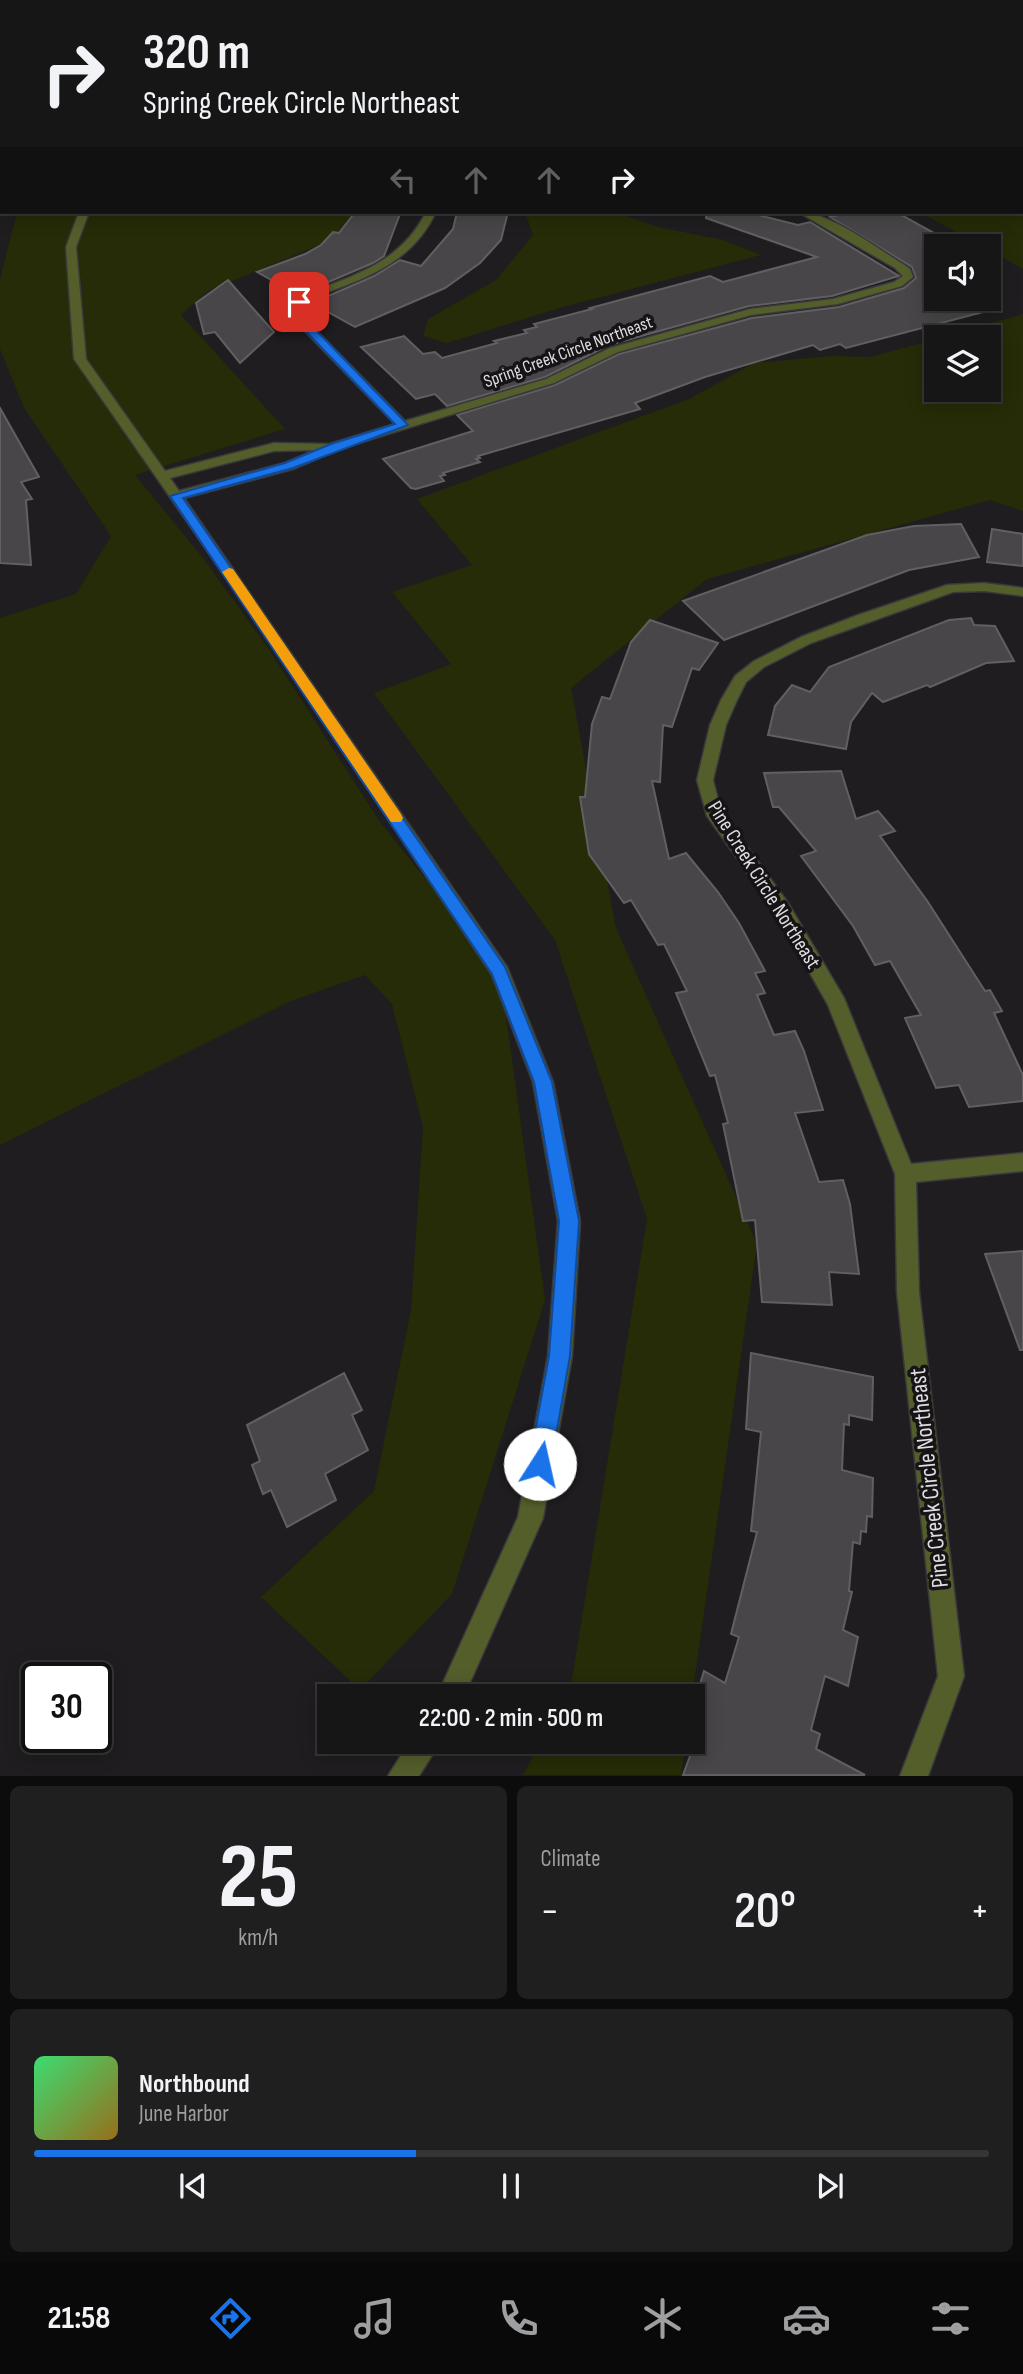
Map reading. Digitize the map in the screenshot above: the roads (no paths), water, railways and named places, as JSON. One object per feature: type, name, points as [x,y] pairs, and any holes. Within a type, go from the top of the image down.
[{"type":"street","points":[[83,214],[71,247],[80,359],[499,972],[543,1082],[569,1221],[560,1356],[530,1518],[455,1684]]},
{"type":"street","points":[[402,425],[298,318],[294,307],[307,296],[371,272],[396,258],[417,238],[429,214]]},
{"type":"street","name":"Spring Creek Circle Northeast","points":[[176,496],[289,466],[335,446],[550,381],[614,350],[750,312],[834,302],[898,284],[908,277],[906,271],[899,266],[808,214]]},
{"type":"street","name":"Spring Creek Circle Northeast","points":[[162,476],[274,447],[335,446]]},
{"type":"street","points":[[248,453],[264,472]]},
{"type":"street","name":"Pine Creek Circle Northeast","points":[[914,1776],[951,1676],[908,1293],[905,1174],[837,1003],[782,908],[713,812],[705,780],[718,725],[729,700],[740,679],[759,664],[840,626],[952,588],[984,587],[1023,592]]},
{"type":"street","points":[[905,1174],[1023,1163]]},
{"type":"street","points":[[402,1776],[417,1754]]}]
